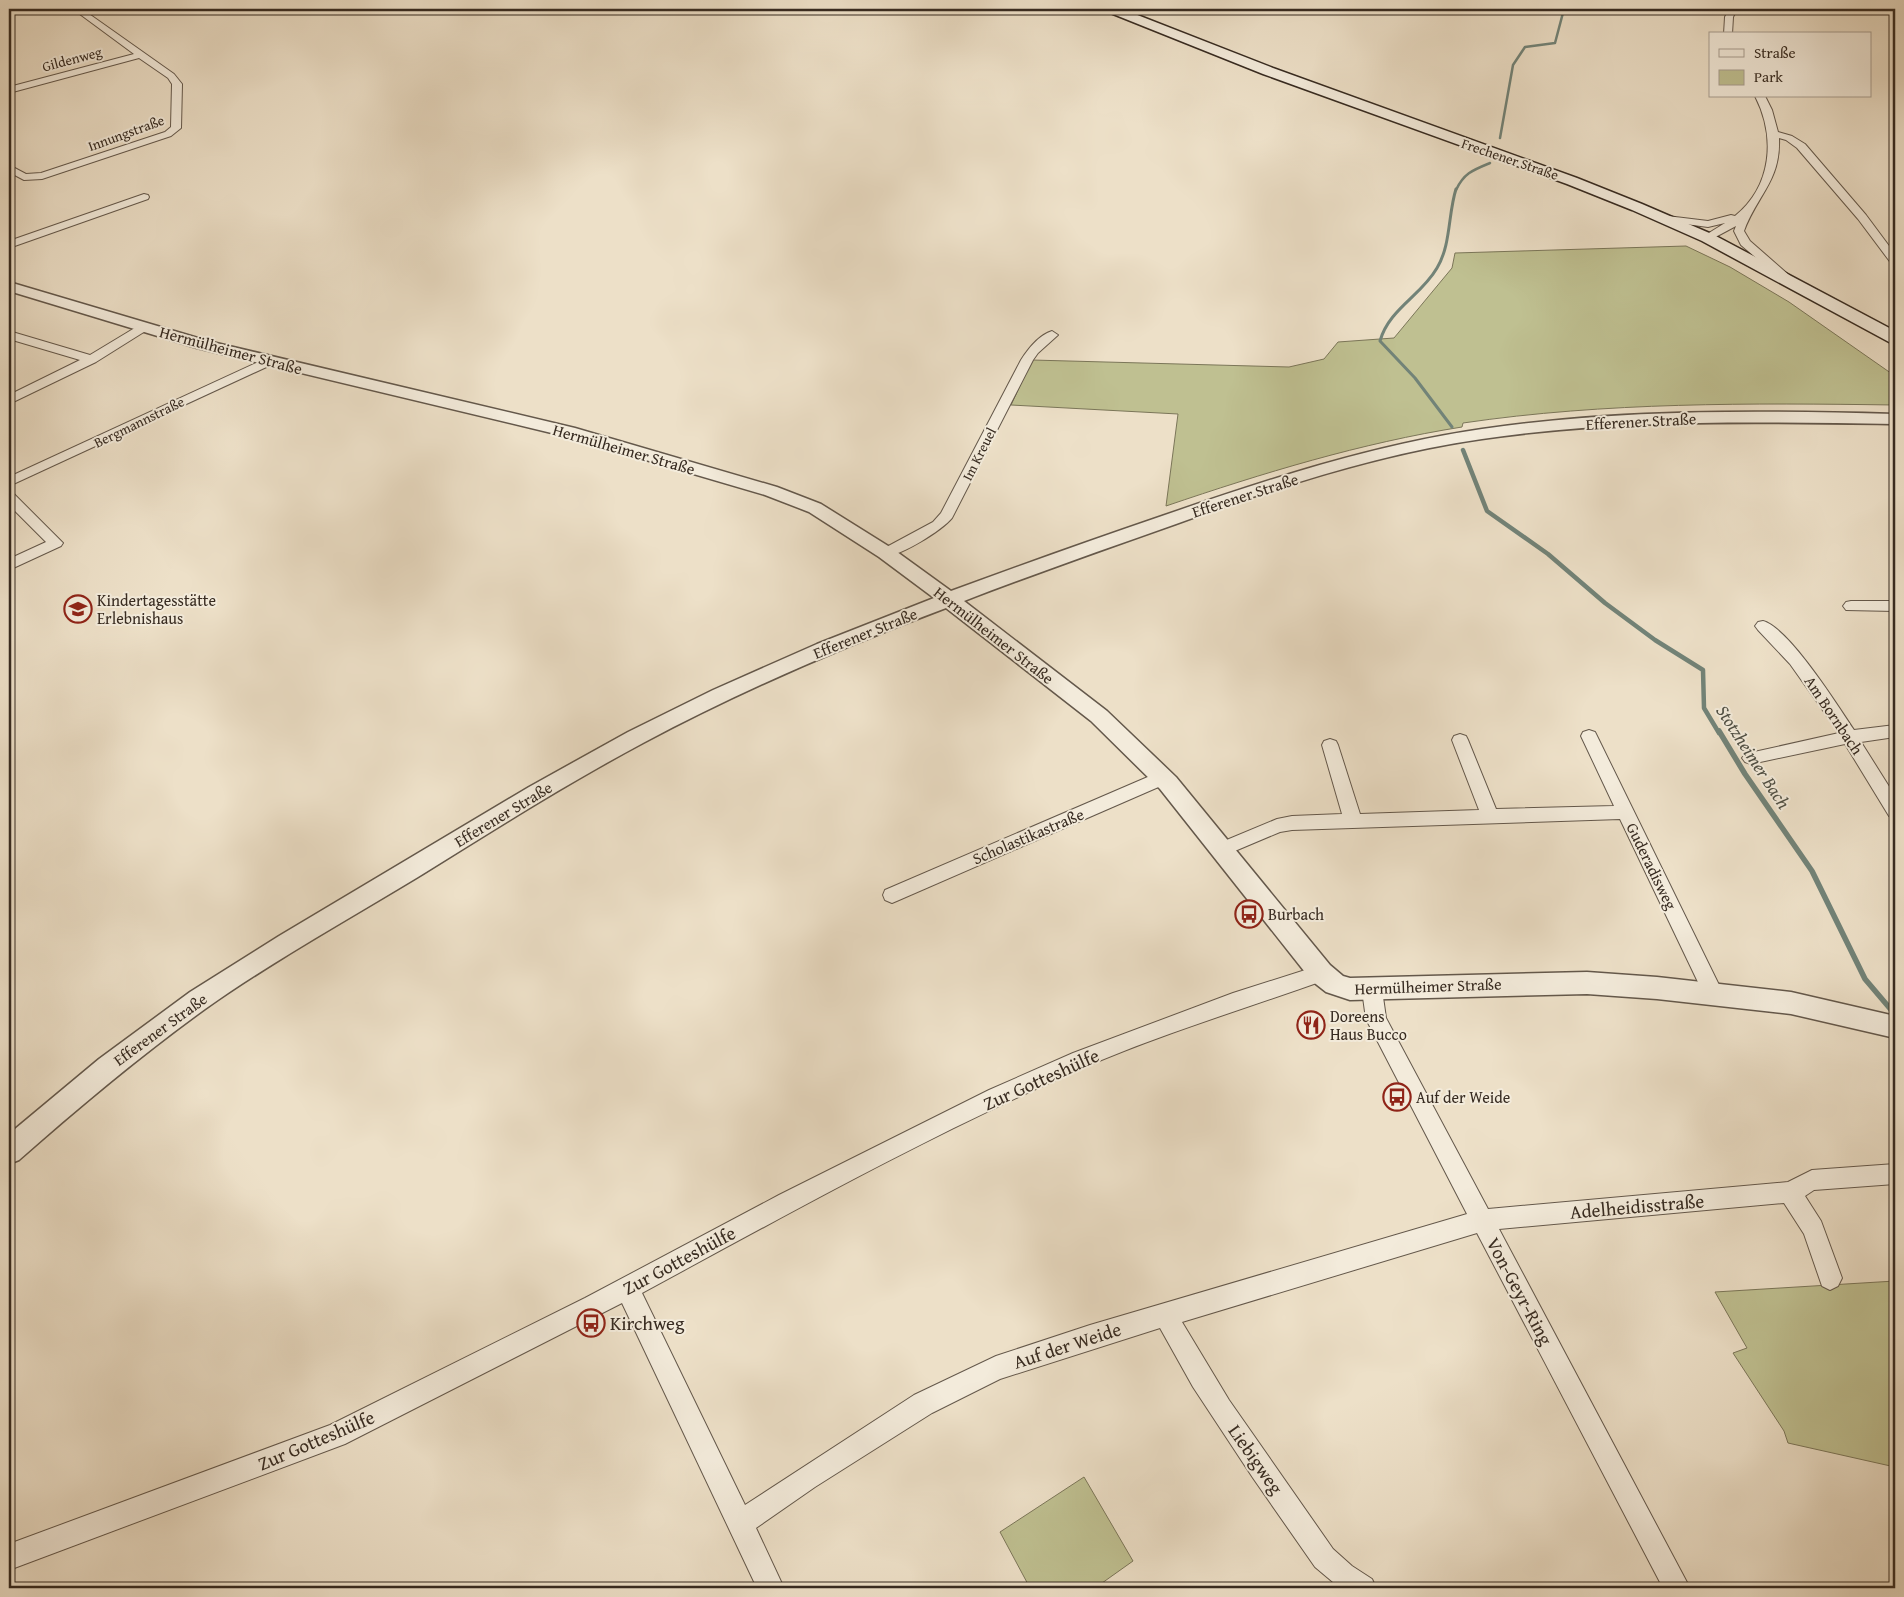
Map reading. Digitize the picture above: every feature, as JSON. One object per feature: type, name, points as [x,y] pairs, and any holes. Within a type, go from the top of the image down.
[{"type":"main road","name":"Frechener Straße","points":[[1112,9],[1268,71],[1572,180],[1667,219],[1786,278],[1895,338]]},
{"type":"street","name":"Innungstraße","points":[[9,168],[24,177],[42,176],[174,131],[176,128],[177,84],[171,76],[77,9]]},
{"type":"street","points":[[1728,32],[1729,17],[1734,9]]},
{"type":"street","name":"Gildenweg","points":[[9,90],[142,54]]},
{"type":"street","points":[[1761,98],[1769,112],[1774,134],[1769,178],[1746,212],[1739,230],[1745,243],[1786,278]]},
{"type":"street","points":[[1774,134],[1789,138],[1801,146],[1862,217],[1895,261]]},
{"type":"street","points":[[9,244],[144,197]]},
{"type":"street","points":[[1667,219],[1708,224],[1720,222],[1746,212]]},
{"type":"street","points":[[1708,238],[1746,212]]},
{"type":"street","name":"Hermülheimer Straße","points":[[9,286],[204,345],[536,423],[770,492],[815,508],[886,553],[1100,716],[1164,778],[1321,973],[1335,984],[1350,989],[1372,990],[1494,984],[1587,983],[1656,988],[1791,1003],[1895,1027]]},
{"type":"street","points":[[9,400],[92,360],[143,327]]},
{"type":"street","points":[[9,335],[92,360]]},
{"type":"street","name":"Im Kreuel","points":[[886,553],[938,524],[947,515],[1027,360],[1033,351],[1052,335]]},
{"type":"street","name":"Bergmannstraße","points":[[9,482],[269,360]]},
{"type":"street","name":"Efferener Straße","points":[[9,1151],[86,1085],[171,1019],[276,949],[537,793],[638,735],[736,688],[947,600],[1225,500],[1392,451],[1444,441],[1530,428],[1632,420],[1709,417],[1895,420]]},
{"type":"street","points":[[9,497],[35,525],[56,543],[9,565]]},
{"type":"street","points":[[1851,606],[1895,606]]},
{"type":"street","name":"Am Bornbach","points":[[1763,626],[1779,638],[1791,653],[1850,737],[1895,811]]},
{"type":"street","points":[[1751,758],[1850,737],[1895,731]]},
{"type":"street","name":"Guderadisweg","points":[[1589,736],[1714,995]]},
{"type":"street","points":[[1460,740],[1490,816]]},
{"type":"street","points":[[1330,745],[1353,820]]},
{"type":"street","name":"Scholastikastraße","points":[[892,896],[1164,778]]},
{"type":"street","points":[[1223,849],[1277,826],[1292,823],[1626,812]]},
{"type":"street","name":"Zur Gotteshülfe","points":[[9,1557],[336,1435],[627,1287],[787,1203],[996,1098],[1080,1060],[1240,999],[1321,973]]},
{"type":"street","name":"Von-Geyr-Ring","points":[[1372,990],[1376,1019],[1678,1588]]},
{"type":"street","name":"Adelheidisstraße","points":[[1483,1220],[1790,1192],[1812,1180],[1895,1174]]},
{"type":"street","points":[[1790,1192],[1813,1229],[1830,1278]]},
{"type":"street","name":"Auf der Weide","points":[[740,1523],[806,1478],[923,1404],[996,1368],[1090,1337],[1166,1316],[1483,1220]]},
{"type":"street","points":[[627,1287],[771,1588]]},
{"type":"street","name":"Liebigweg","points":[[1166,1316],[1183,1349],[1214,1397],[1324,1558],[1343,1575],[1363,1588]]},
{"type":"green space","points":[[1686,246],[1730,267],[1789,302],[1895,376],[1895,405],[1679,405],[1571,411],[1463,423],[1462,427],[1387,441],[1312,460],[1166,506],[1178,414],[1011,405],[1032,360],[1289,367],[1324,359],[1338,342],[1394,338],[1452,268],[1455,253]]},
{"type":"green space","points":[[1895,1281],[1895,1467],[1788,1443],[1784,1431],[1733,1353],[1747,1348],[1715,1292]]},
{"type":"green space","points":[[1084,1477],[1133,1561],[1095,1588],[1030,1588],[1000,1532]]},
{"type":"waterway","name":"Stotzheimer Bach","points":[[1500,138],[1513,65],[1525,47],[1555,43],[1564,9]]},
{"type":"waterway","name":"Stotzheimer Bach","points":[[1456,190],[1462,180],[1470,173],[1490,163]]},
{"type":"waterway","name":"Stotzheimer Bach","points":[[1452,427],[1415,378],[1380,341],[1390,320],[1423,287],[1442,259],[1456,189]]},
{"type":"waterway","name":"Stotzheimer Bach","points":[[1463,450],[1487,511],[1548,554],[1605,603],[1655,640],[1703,670],[1704,708],[1719,733]]},
{"type":"waterway","name":"Stotzheimer Bach","points":[[1719,731],[1745,774],[1812,871],[1865,979],[1893,1012]]},
{"type":"place","name":"Kindertagesstätte Erlebnishaus","points":[[78,609]]},
{"type":"place","name":"Burbach","points":[[1249,914]]},
{"type":"place","name":"Doreens Haus Bucco","points":[[1311,1025]]},
{"type":"place","name":"Auf der Weide","points":[[1397,1097]]},
{"type":"place","name":"Kirchweg","points":[[591,1323]]}]
